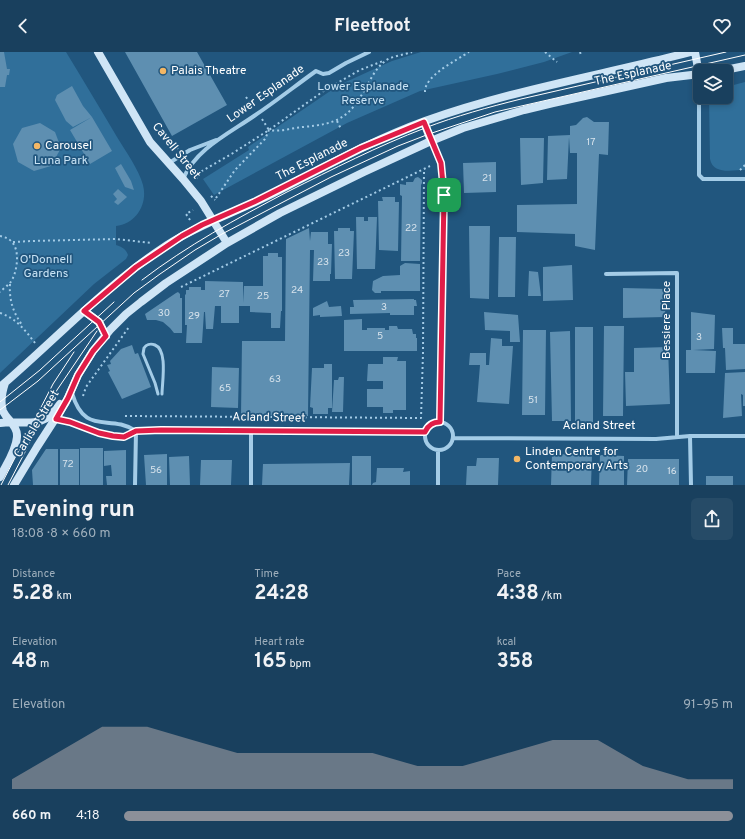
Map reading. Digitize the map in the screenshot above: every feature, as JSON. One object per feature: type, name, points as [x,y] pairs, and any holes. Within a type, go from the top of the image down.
[{"type":"street","name":"Cavell Street","points":[[98,52],[150,142],[201,201],[214,220],[226,243]]},
{"type":"street","name":"Lower Esplanade","points":[[169,163],[190,150],[218,139],[253,117],[316,71],[323,74],[328,73],[369,52]]},
{"type":"street","name":"The Esplanade","points":[[84,311],[151,256],[182,236],[254,202],[361,148],[424,122],[491,100],[691,52]]},
{"type":"street","points":[[695,52],[698,64]]},
{"type":"street","points":[[733,68],[745,66]]},
{"type":"street","name":"The Esplanade","points":[[106,336],[119,321],[141,302],[166,283],[226,243],[280,213],[431,141],[463,128],[524,110],[666,78],[693,75]]},
{"type":"street","points":[[700,104],[699,175],[703,180],[745,179]]},
{"type":"street","points":[[424,122],[441,163],[444,195],[440,422]]},
{"type":"street","name":"Lower Esplanade","points":[[183,179],[195,161],[218,139]]},
{"type":"street","name":"Bessiere Place","points":[[606,274],[677,273],[677,437]]},
{"type":"street","points":[[2,385],[84,311],[99,322],[106,336]]},
{"type":"street","name":"Carlisle Street","points":[[14,485],[56,419],[78,375],[93,351],[106,336]]},
{"type":"street","points":[[0,423],[11,422],[30,424],[48,417],[54,412],[78,375]]},
{"type":"street","name":"Carlisle Street","points":[[0,477],[9,460],[17,439],[16,430],[3,412],[1,404],[2,385]]},
{"type":"street","name":"Acland Street","points":[[71,391],[79,409],[87,418],[96,422],[125,425],[136,431]]},
{"type":"street","name":"Acland Street","points":[[56,419],[70,422],[99,433],[124,437],[136,431],[161,430],[251,429],[425,432]]},
{"type":"street","points":[[433,423],[445,423],[451,429],[453,438],[450,445],[446,448],[438,450],[434,449],[428,444],[425,432],[433,423]]},
{"type":"street","points":[[251,429],[251,485]]},
{"type":"street","points":[[135,485],[136,431]]},
{"type":"street","points":[[690,436],[691,485]]},
{"type":"street","name":"Acland Street","points":[[453,438],[656,439],[690,436],[745,436]]},
{"type":"street","points":[[438,450],[438,485]]},
{"type":"lane","points":[[158,394],[143,354],[144,348],[150,344],[154,344],[158,347],[163,358],[162,394]]},
{"type":"path","points":[[199,182],[196,177],[202,171],[233,154],[330,87],[360,70],[412,52]]},
{"type":"path","points":[[426,92],[425,88],[432,77],[469,52]]},
{"type":"path","points":[[544,52],[557,62]]},
{"type":"path","points":[[269,130],[277,131],[337,121],[358,101],[376,70],[385,61]]},
{"type":"path","points":[[337,121],[341,128]]},
{"type":"path","points":[[208,194],[216,199],[235,170],[265,139],[269,130]]},
{"type":"path","points":[[177,289],[430,166]]},
{"type":"path","points":[[122,416],[421,418],[424,169]]},
{"type":"path","points":[[0,236],[13,242],[116,239],[152,243]]},
{"type":"path","points":[[13,242],[16,251],[16,267],[10,283],[9,294],[13,310],[23,328]]},
{"type":"path","points":[[0,292],[10,283]]},
{"type":"path","points":[[0,313],[14,319],[36,344]]},
{"type":"path","points":[[83,400],[84,390],[129,326]]},
{"type":"green space","name":"Luna Park","points":[[0,52],[66,52],[135,167],[143,185],[144,199],[139,212],[135,217],[116,226],[116,245],[122,247],[126,251],[128,255],[126,259],[94,284],[0,373]]},
{"type":"green space","name":"Lower Esplanade Reserve","points":[[421,52],[572,52],[544,62],[420,91],[347,123],[214,195],[203,179],[249,150],[248,147],[339,85],[392,61]]},
{"type":"green space","points":[[745,82],[745,170],[719,170],[712,164],[710,159],[709,104],[733,104],[733,85]]},
{"type":"building","points":[[0,52],[4,52],[7,69],[10,69],[9,75],[7,75],[5,87],[0,87]]},
{"type":"building","name":"Palais Theatre","points":[[125,52],[197,52],[227,105],[172,136]]},
{"type":"building","points":[[72,86],[83,106],[92,117],[73,127],[66,121],[55,100],[57,95]]},
{"type":"building","points":[[92,117],[112,151],[90,164],[70,130]]},
{"type":"building","points":[[587,117],[594,122],[609,122],[608,155],[599,154],[595,250],[575,246],[575,234],[517,232],[517,205],[577,204],[577,153],[570,153],[569,137],[567,179],[547,180],[548,136],[570,135],[570,126],[576,125],[583,118]]},
{"type":"building","name":"Carousel","points":[[40,123],[55,132],[61,148],[51,166],[34,171],[18,162],[13,144],[22,128]]},
{"type":"building","points":[[520,138],[544,138],[543,183],[521,185]]},
{"type":"building","points":[[496,162],[496,192],[464,193],[463,163]]},
{"type":"building","points":[[121,164],[131,181],[134,190],[125,187],[115,168]]},
{"type":"building","points":[[418,177],[422,180],[420,261],[401,261],[402,196],[400,195],[400,184],[406,185],[406,182],[413,182],[415,178]]},
{"type":"building","points":[[118,189],[127,197],[118,205],[114,202],[117,199],[113,194]]},
{"type":"building","points":[[382,197],[395,197],[395,202],[399,202],[398,251],[379,250],[378,201],[383,201]]},
{"type":"building","points":[[356,217],[364,217],[364,221],[368,221],[368,217],[377,217],[375,269],[357,269]]},
{"type":"building","points":[[469,226],[490,226],[489,299],[470,298]]},
{"type":"building","points":[[309,228],[310,241],[311,232],[328,232],[328,244],[332,244],[330,281],[313,281],[314,250],[310,250],[308,416],[241,415],[242,341],[285,341],[286,239]]},
{"type":"building","points":[[338,228],[350,228],[350,231],[354,231],[352,279],[335,279],[334,231],[338,231]]},
{"type":"building","points":[[499,237],[516,237],[515,297],[498,297]]},
{"type":"building","points":[[268,253],[278,253],[278,257],[282,257],[282,311],[280,328],[271,328],[271,313],[250,312],[250,306],[239,306],[239,323],[221,323],[221,306],[215,306],[213,329],[206,329],[204,312],[202,343],[186,343],[186,290],[189,290],[189,287],[201,287],[201,290],[205,290],[205,281],[243,282],[243,303],[244,286],[263,286],[263,256],[268,256]]},
{"type":"building","points":[[405,263],[420,264],[420,291],[381,291],[381,293],[375,293],[372,290],[373,281],[383,276],[400,275],[400,266]]},
{"type":"building","points":[[572,265],[573,300],[543,301],[543,267]]},
{"type":"building","points":[[529,271],[538,272],[541,296],[528,296]]},
{"type":"building","points":[[623,288],[666,289],[665,317],[623,318]]},
{"type":"building","points":[[178,292],[180,294],[180,298],[182,298],[182,333],[174,333],[163,322],[147,320],[145,314]]},
{"type":"building","points":[[353,300],[416,300],[417,306],[414,306],[414,315],[390,315],[390,313],[350,314],[350,307],[354,307]]},
{"type":"building","points":[[327,301],[329,307],[341,306],[342,316],[313,316],[313,308]]},
{"type":"building","points":[[484,312],[518,315],[520,342],[510,342],[510,331],[485,330]]},
{"type":"building","points":[[691,312],[715,315],[714,349],[693,350],[716,351],[715,373],[686,373],[686,350],[691,350]]},
{"type":"building","points":[[362,319],[362,330],[367,330],[367,328],[385,328],[385,330],[389,330],[389,326],[397,326],[398,329],[412,329],[413,334],[416,334],[417,338],[417,351],[344,351],[344,320]]},
{"type":"building","points":[[604,326],[624,326],[623,416],[603,416]]},
{"type":"building","points":[[575,327],[593,327],[593,422],[575,421]]},
{"type":"building","points":[[722,328],[733,328],[733,344],[745,344],[745,369],[726,370]]},
{"type":"building","points":[[523,330],[546,330],[545,415],[522,415]]},
{"type":"building","points":[[570,331],[571,421],[552,421],[550,332]]},
{"type":"building","points":[[491,338],[502,339],[502,346],[513,346],[509,404],[477,402],[480,365],[469,365],[470,353],[486,353],[486,365],[489,365]]},
{"type":"building","points":[[132,345],[135,354],[138,353],[151,387],[122,399],[108,372],[110,371],[107,365],[111,364],[110,361],[121,349]]},
{"type":"building","points":[[668,347],[670,404],[626,406],[625,372],[634,372],[634,348]]},
{"type":"building","points":[[383,357],[398,357],[397,361],[406,361],[406,410],[393,410],[393,413],[383,413],[383,407],[367,407],[367,389],[383,389],[383,381],[367,381],[368,364],[383,364]]},
{"type":"building","points":[[324,364],[332,364],[332,408],[328,408],[328,414],[313,414],[313,408],[310,407],[312,368],[324,368]]},
{"type":"building","points":[[212,367],[239,368],[238,408],[211,407]]},
{"type":"building","points":[[745,372],[745,406],[743,406],[743,395],[741,394],[742,416],[723,418],[725,373]]},
{"type":"building","points":[[339,377],[344,377],[343,412],[332,412],[334,380],[338,380]]},
{"type":"building","points":[[80,448],[103,448],[103,485],[80,485]]},
{"type":"building","points":[[46,449],[58,449],[58,485],[33,485],[32,470]]},
{"type":"building","points":[[60,449],[79,449],[79,485],[60,485]]},
{"type":"building","points":[[126,450],[126,485],[107,485],[106,476],[112,476],[111,465],[104,466],[104,451]]},
{"type":"building","points":[[167,454],[167,485],[146,485],[144,455]]},
{"type":"building","points":[[552,454],[592,455],[591,485],[551,485]]},
{"type":"building","points":[[600,455],[624,456],[624,485],[599,485]]},
{"type":"building","points":[[189,456],[190,485],[170,485],[169,457]]},
{"type":"building","points":[[352,456],[371,456],[371,485],[352,485]]},
{"type":"building","points":[[477,458],[499,458],[498,485],[466,485],[467,466],[476,466]]},
{"type":"building","points":[[628,459],[679,459],[679,485],[627,485]]},
{"type":"building","points":[[201,460],[232,460],[231,485],[200,485]]},
{"type":"building","points":[[350,463],[349,485],[262,485],[263,464]]},
{"type":"building","points":[[377,468],[404,468],[403,472],[410,471],[410,485],[372,485],[376,482]]},
{"type":"building","points":[[706,476],[733,476],[733,485],[706,485]]},
{"type":"tram line","points":[[142,280],[177,255],[231,222],[268,202],[356,158],[425,128],[473,112],[521,99],[726,52]]},
{"type":"tram line","points":[[0,410],[38,381],[134,293],[160,274],[222,234],[331,177],[398,146],[495,112],[745,55]]},
{"type":"tram line","points":[[0,402],[40,370],[114,302]]},
{"type":"tram line","points":[[8,485],[57,390],[97,331]]},
{"type":"tram line","points":[[1,485],[53,384],[74,352]]},
{"type":"place","name":"Palais Theatre","points":[[163,71]]},
{"type":"place","name":"Carousel","points":[[37,146]]},
{"type":"place","name":"Linden Centre for Contemporary Arts","points":[[517,459]]},
{"type":"route","points":[[424,122],[441,163],[444,195],[440,422],[430,425],[425,432],[251,429],[145,430],[136,431],[124,437],[118,437],[92,431],[77,424],[56,419],[68,398],[78,375],[93,351],[106,336],[99,322],[84,311],[136,267],[168,244],[202,225],[241,209],[361,148],[424,122]]},
{"type":"park label","name":"O'Donnell Gardens","points":[[46,267]]}]
